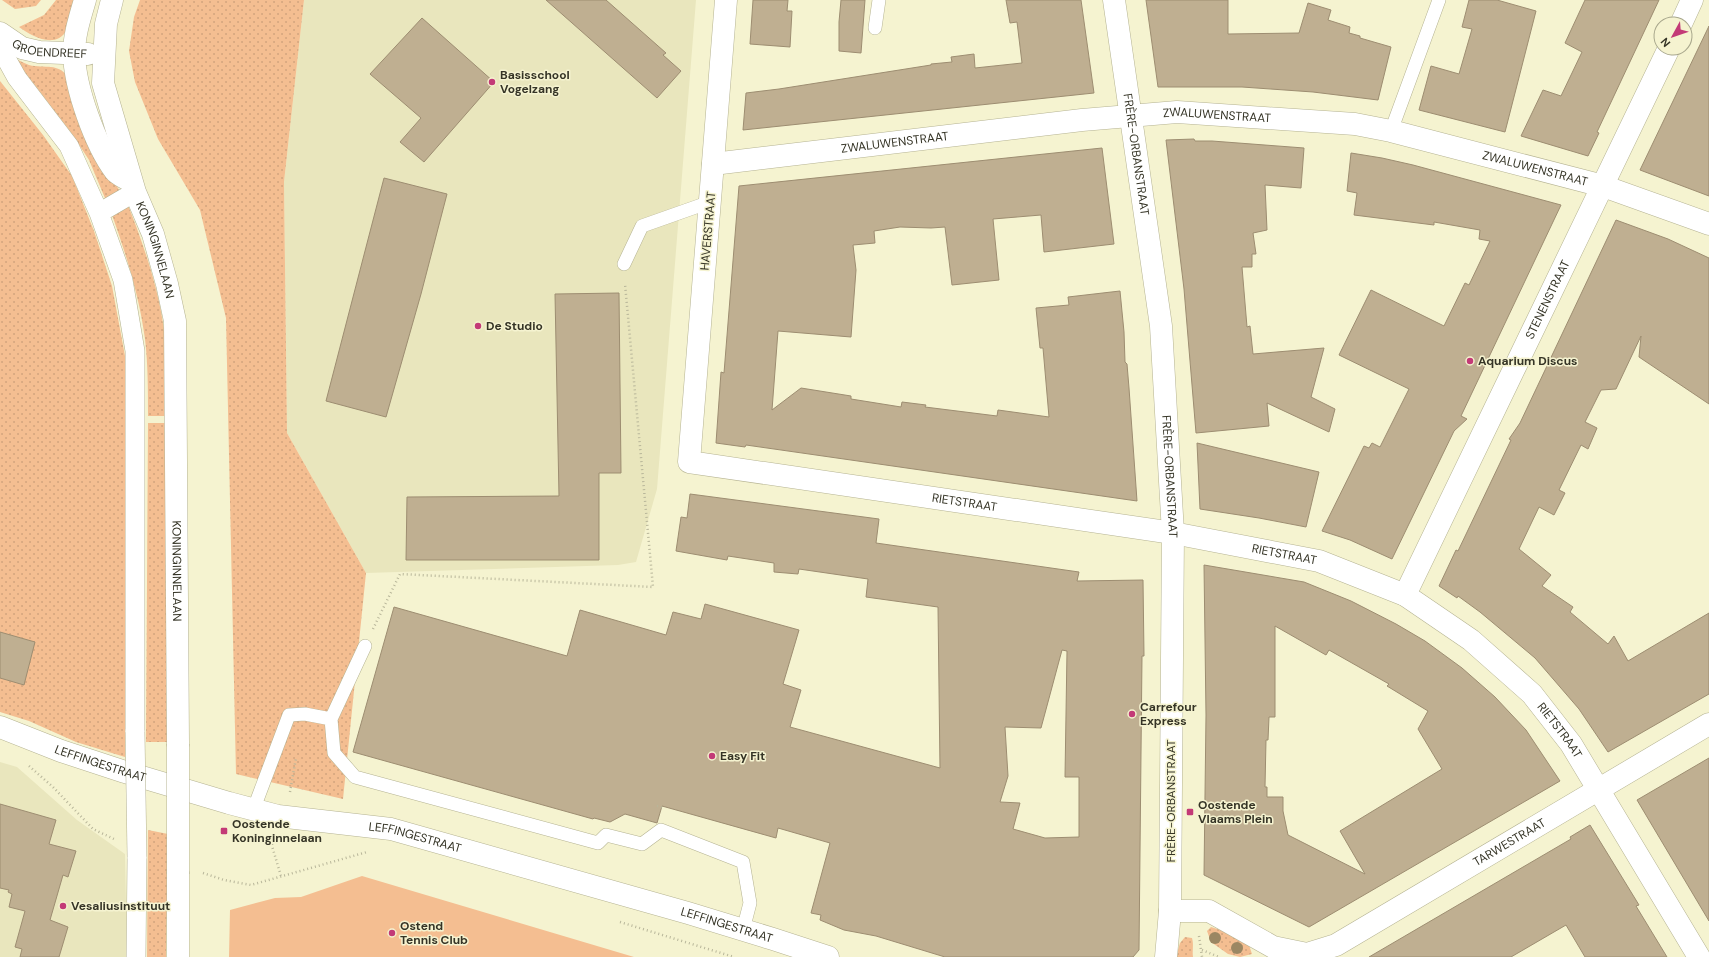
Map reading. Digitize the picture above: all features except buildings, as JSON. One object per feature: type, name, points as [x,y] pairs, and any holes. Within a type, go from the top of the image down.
[{"type":"street","points":[[86,0],[76,37],[74,54],[78,83],[95,135],[116,172],[133,187]]},
{"type":"street","name":"KONINGINNELAAN","points":[[112,0],[106,24],[103,54],[103,83],[133,187],[152,234],[167,284],[175,321],[178,957]]},
{"type":"street","name":"HAVERSTRAAT","points":[[690,462],[726,0]]},
{"type":"street","name":"FRÈRE-ORBANSTRAAT","points":[[1114,0],[1161,326],[1173,532],[1170,911],[1166,957]]},
{"type":"street","points":[[1684,16],[1692,0]]},
{"type":"street","name":"GROENDREEF","points":[[0,33],[22,48],[39,52],[103,54]]},
{"type":"street","points":[[0,39],[3,53],[17,78],[69,146],[99,213],[122,280],[135,351],[136,957]]},
{"type":"street","name":"STENENSTRAAT","points":[[1406,595],[1665,56]]},
{"type":"street","name":"ZWALUWENSTRAAT","points":[[713,164],[1082,120],[1177,112],[1355,124],[1391,131],[1603,186],[1709,224]]},
{"type":"street","name":"KONINGINNELAAN","points":[[99,213],[133,187]]},
{"type":"street","name":"RIETSTRAAT","points":[[690,462],[1173,532],[1320,560],[1406,595],[1471,640],[1532,694],[1571,744],[1599,788],[1699,957]]},
{"type":"street","name":"TARWESTRAAT","points":[[1170,911],[1209,911],[1273,947],[1307,954],[1336,946],[1599,788],[1709,724]]},
{"type":"street","name":"LEFFINGESTRAAT","points":[[0,727],[61,751],[125,772],[278,816],[391,829],[743,930],[828,957]]},
{"type":"lane","points":[[875,28],[879,0]]},
{"type":"lane","points":[[1391,131],[1439,0]]},
{"type":"lane","points":[[624,264],[642,226],[710,202]]},
{"type":"lane","points":[[365,646],[331,719],[334,753],[355,777],[598,843],[606,835],[642,844],[661,830],[743,862],[750,903],[743,930]]},
{"type":"lane","points":[[254,808],[289,715],[305,714],[331,719]]},
{"type":"path","points":[[365,646],[400,574],[653,586],[624,264]]},
{"type":"path","points":[[23,761],[53,788],[93,829],[117,841]]},
{"type":"path","points":[[657,806],[662,808]]},
{"type":"path","points":[[202,872],[224,880],[250,886],[368,852]]},
{"type":"path","points":[[612,919],[734,957]]},
{"type":"path","points":[[1201,950],[1218,957]]},
{"type":"shaded area","points":[[2,0],[41,0],[36,6],[15,9]]},
{"type":"shaded area","points":[[56,0],[78,0],[69,27],[62,36],[50,40],[43,39],[30,34],[19,27],[44,15]]},
{"type":"shaded area","points":[[140,0],[304,0],[284,182],[287,433],[366,573],[343,799],[236,774],[226,318],[200,210],[158,139],[135,82],[129,51],[134,17]]},
{"type":"shaded area","name":"De Studio","points":[[304,0],[696,0],[657,489],[636,562],[618,565],[366,573],[287,433],[284,182]]},
{"type":"shaded area","points":[[14,58],[29,65],[56,68],[65,73],[69,78],[92,144],[122,195],[107,203],[89,160],[72,134]]},
{"type":"shaded area","points":[[0,81],[43,135],[72,176],[94,231],[112,286],[125,356],[125,757],[76,742],[29,721],[0,712]]},
{"type":"shaded area","points":[[126,200],[146,254],[161,310],[167,357],[168,416],[148,416],[147,358],[142,322],[131,273],[110,209]]},
{"type":"shaded area","points":[[148,423],[168,423],[167,742],[146,742]]},
{"type":"shaded area","name":"Vesaliusinstituut","points":[[0,762],[17,767],[77,820],[125,854],[127,957],[0,957]]},
{"type":"shaded area","points":[[148,830],[168,834],[166,957],[147,957]]},
{"type":"shaded area","name":"Ostend Tennis Club","points":[[362,876],[634,957],[229,957],[230,910],[275,898],[301,897]]},
{"type":"shaded area","points":[[1211,927],[1233,934],[1249,945],[1252,954],[1240,957],[1228,954],[1211,942],[1207,931]]},
{"type":"shaded area","points":[[1185,937],[1192,938],[1193,957],[1176,957],[1180,943]]},
{"type":"place","name":"Basisschool Vogelzang","points":[[492,82]]},
{"type":"place","name":"De Studio","points":[[478,326]]},
{"type":"place","name":"Aquarium Discus","points":[[1470,361]]},
{"type":"place","name":"Carrefour Express","points":[[1132,714]]},
{"type":"place","name":"Easy Fit","points":[[712,756]]},
{"type":"place","name":"Oostende Vlaams Plein","points":[[1190,812]]},
{"type":"place","name":"Oostende Koninginnelaan","points":[[224,831]]},
{"type":"place","name":"Vesaliusinstituut","points":[[63,906]]},
{"type":"place","name":"Ostend Tennis Club","points":[[392,933]]}]
